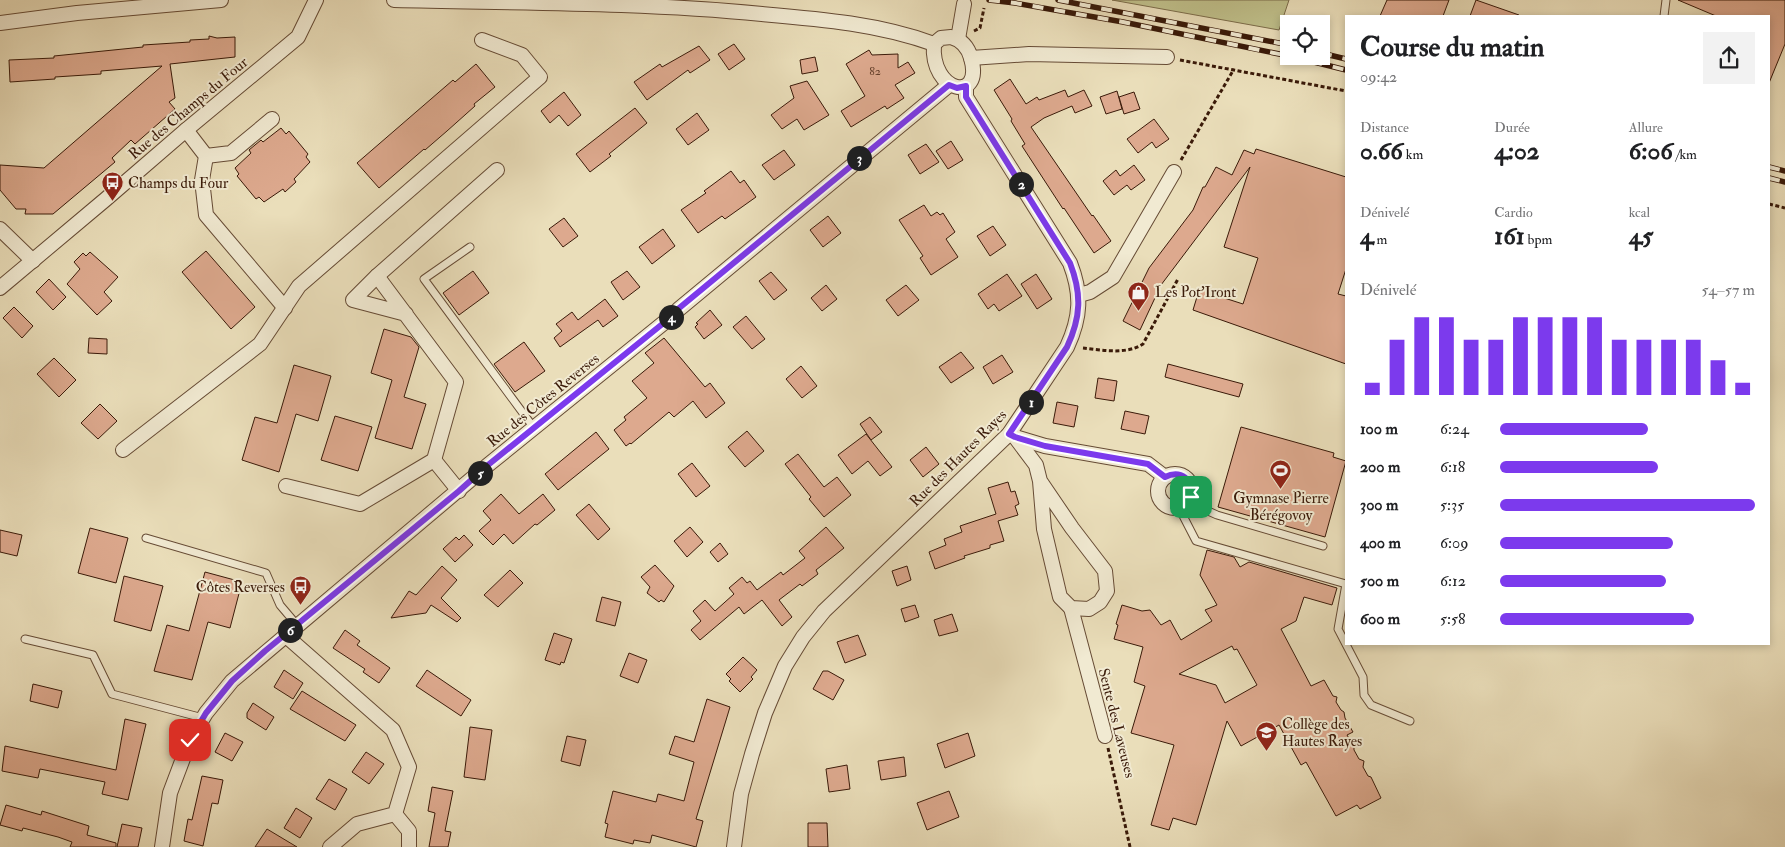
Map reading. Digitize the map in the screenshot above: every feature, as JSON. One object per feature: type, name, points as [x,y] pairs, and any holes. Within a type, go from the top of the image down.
[{"type":"street","points":[[0,23],[77,13],[221,0]]},
{"type":"street","name":"Rue des Champs du Four","points":[[0,288],[298,37],[316,0]]},
{"type":"street","points":[[394,0],[626,5],[710,9],[862,25],[915,37],[934,44]]},
{"type":"street","points":[[958,39],[964,4]]},
{"type":"street","points":[[951,37],[958,39],[965,45],[971,58],[974,73],[971,81],[966,86],[957,88],[949,85],[941,76],[935,66],[933,55],[934,44],[942,38],[951,37]]},
{"type":"street","points":[[123,450],[260,344],[300,286],[540,77],[522,55],[482,40]]},
{"type":"street","points":[[971,58],[1029,54],[1167,57]]},
{"type":"street","name":"Rue des Côtes Reverses","points":[[162,847],[170,793],[190,740],[203,718],[232,681],[297,624],[671,317],[949,85]]},
{"type":"street","points":[[966,86],[966,97],[1070,263],[1077,280],[1080,295],[1101,286],[1113,277],[1174,172]]},
{"type":"street","points":[[206,156],[231,153],[272,119]]},
{"type":"street","points":[[186,130],[206,156],[202,180],[206,214],[285,308]]},
{"type":"street","points":[[406,314],[353,300],[377,276],[497,170]]},
{"type":"street","points":[[0,230],[34,261]]},
{"type":"street","points":[[286,486],[360,504],[434,460],[456,382],[377,276]]},
{"type":"street","name":"Rue des Hautes Rayes","points":[[734,847],[741,794],[765,713],[786,666],[803,637],[824,611],[1012,435],[1067,347],[1074,332],[1080,295]]},
{"type":"street","points":[[1012,435],[1045,446],[1148,464],[1165,477]]},
{"type":"street","points":[[1012,435],[1036,465],[1040,481],[1104,571],[1107,590],[1100,602],[1089,609],[1071,608]]},
{"type":"street","points":[[434,460],[459,491]]},
{"type":"street","points":[[1175,474],[1186,477],[1192,486],[1191,497],[1184,505],[1167,507],[1159,498],[1158,487],[1165,477],[1175,474]]},
{"type":"street","name":"Sente des Laveuses","points":[[1040,481],[1044,529],[1060,597],[1071,608],[1105,736]]},
{"type":"street","points":[[284,635],[394,730],[409,766],[395,814]]},
{"type":"street","points":[[330,847],[357,824],[395,814]]},
{"type":"street","points":[[395,814],[409,832],[409,847]]},
{"type":"lane","points":[[1664,15],[1666,0]]},
{"type":"lane","points":[[470,247],[424,280],[534,428]]},
{"type":"lane","points":[[1184,505],[1323,546]]},
{"type":"lane","points":[[1184,505],[1196,541],[1345,584]]},
{"type":"lane","points":[[146,538],[266,573],[280,605],[297,624]]},
{"type":"lane","points":[[1345,590],[1338,630],[1345,643]]},
{"type":"lane","points":[[25,639],[93,655],[112,694],[203,718]]},
{"type":"lane","points":[[1346,645],[1364,677],[1364,695],[1371,705],[1410,721]]},
{"type":"path","points":[[1167,57],[1345,91]]},
{"type":"path","points":[[1174,172],[1234,69]]},
{"type":"path","points":[[1770,204],[1785,208]]},
{"type":"path","points":[[1067,347],[1114,350],[1137,348],[1148,337],[1178,279]]},
{"type":"path","name":"Sente des Laveuses","points":[[1105,736],[1130,847]]},
{"type":"green space","points":[[1112,0],[1289,0],[1284,15],[1280,15],[1279,30]]},
{"type":"building","points":[[1387,0],[1449,0],[1443,15],[1380,15]]},
{"type":"building","points":[[1476,0],[1519,15],[1470,15]]},
{"type":"building","points":[[1678,0],[1785,0],[1785,44],[1770,81],[1770,15],[1714,15]]},
{"type":"building","points":[[209,36],[217,38],[235,37],[235,57],[170,64],[175,98],[169,102],[175,109],[135,144],[131,140],[112,158],[115,162],[53,214],[25,214],[26,209],[16,209],[0,190],[0,165],[44,168],[162,66],[101,71],[101,74],[55,77],[55,79],[10,82],[9,60],[54,58],[54,56],[143,47],[143,45],[190,42],[190,40],[209,39]]},
{"type":"building","points":[[734,44],[745,59],[729,70],[718,54]]},
{"type":"building","points":[[699,46],[710,60],[690,73],[688,70],[647,100],[634,82],[660,64],[662,67]]},
{"type":"building","points":[[869,50],[872,55],[898,54],[898,68],[908,62],[915,73],[895,85],[904,98],[887,109],[885,106],[851,127],[841,111],[865,96],[846,64]]},
{"type":"building","points":[[815,57],[818,71],[802,74],[800,60]]},
{"type":"building","points":[[476,64],[495,87],[474,104],[475,106],[447,131],[379,188],[357,163],[453,80],[455,82]]},
{"type":"building","points":[[1010,79],[1026,104],[1037,97],[1039,100],[1065,90],[1068,97],[1084,90],[1092,106],[1075,113],[1072,106],[1044,118],[1031,127],[1111,241],[1094,253],[1022,146],[1025,144],[994,90]]},
{"type":"building","points":[[807,81],[829,115],[804,130],[797,119],[782,129],[771,115],[794,98],[790,86]]},
{"type":"building","points":[[1117,91],[1122,109],[1106,114],[1100,97]]},
{"type":"building","points":[[564,92],[581,115],[568,126],[559,115],[550,123],[541,111]]},
{"type":"building","points":[[1134,92],[1140,109],[1124,114],[1119,97]]},
{"type":"building","points":[[635,108],[647,123],[609,154],[611,156],[590,172],[576,154]]},
{"type":"building","points":[[697,113],[709,130],[688,145],[676,129]]},
{"type":"building","points":[[1154,119],[1169,139],[1156,148],[1152,142],[1138,153],[1127,139]]},
{"type":"building","points":[[281,128],[286,134],[289,131],[308,154],[306,157],[310,162],[294,179],[296,182],[285,192],[283,189],[264,202],[259,197],[256,199],[237,176],[239,174],[235,168],[251,153],[249,150]]},
{"type":"building","points":[[951,141],[963,160],[948,169],[936,151]]},
{"type":"building","points":[[926,144],[939,162],[920,174],[908,155]]},
{"type":"building","points":[[1256,149],[1345,177],[1345,272],[1338,294],[1345,296],[1345,364],[1193,310],[1200,287],[1216,293],[1215,295],[1243,304],[1258,258],[1224,247],[1250,167],[1161,285],[1140,330],[1123,321],[1149,268],[1193,210],[1203,187],[1205,187],[1216,167],[1232,175],[1244,150],[1254,154]]},
{"type":"building","points":[[784,150],[795,165],[774,180],[762,165]]},
{"type":"building","points":[[1134,165],[1145,180],[1131,190],[1127,185],[1114,195],[1103,181],[1116,170],[1120,176]]},
{"type":"building","points":[[731,171],[740,183],[744,180],[756,197],[725,219],[722,216],[698,233],[681,210],[706,193],[704,191]]},
{"type":"building","points":[[924,205],[931,216],[937,212],[940,215],[943,213],[955,232],[946,239],[958,257],[931,275],[920,258],[923,256],[899,220]]},
{"type":"building","points":[[828,216],[841,233],[823,247],[810,230]]},
{"type":"building","points":[[564,218],[578,236],[563,247],[549,229]]},
{"type":"building","points":[[993,226],[1006,245],[990,256],[977,236]]},
{"type":"building","points":[[663,229],[675,246],[652,264],[639,247]]},
{"type":"building","points":[[206,251],[255,307],[231,329],[182,272]]},
{"type":"building","points":[[90,252],[118,277],[104,292],[112,301],[97,315],[67,284],[80,269],[74,262],[83,253],[86,256]]},
{"type":"building","points":[[473,271],[489,293],[459,315],[443,293]]},
{"type":"building","points":[[627,271],[640,287],[623,300],[611,282]]},
{"type":"building","points":[[771,272],[787,290],[774,300],[759,281]]},
{"type":"building","points":[[1007,274],[1022,296],[999,311],[994,304],[988,309],[978,294]]},
{"type":"building","points":[[1036,274],[1052,299],[1037,309],[1021,284]]},
{"type":"building","points":[[49,279],[66,297],[53,310],[36,292]]},
{"type":"building","points":[[826,285],[837,299],[822,311],[811,298]]},
{"type":"building","points":[[906,285],[919,300],[898,316],[886,300]]},
{"type":"building","points":[[605,299],[618,316],[603,327],[598,320],[560,347],[554,338],[562,331],[556,324],[572,312],[578,320]]},
{"type":"building","points":[[14,307],[33,326],[22,338],[3,318]]},
{"type":"building","points":[[710,310],[722,325],[704,339],[695,327],[698,324],[696,323]]},
{"type":"building","points":[[746,316],[765,339],[752,349],[733,327]]},
{"type":"building","points":[[384,329],[411,337],[419,347],[404,397],[426,404],[412,449],[375,438],[392,380],[371,373]]},
{"type":"building","points":[[89,338],[107,339],[107,354],[88,353]]},
{"type":"building","points":[[664,338],[705,387],[710,383],[725,403],[706,418],[693,401],[674,417],[669,412],[631,444],[626,446],[614,430],[626,420],[624,417],[647,398],[632,381],[654,363],[645,353]]},
{"type":"building","points":[[524,342],[545,371],[515,392],[494,364]]},
{"type":"building","points":[[961,352],[974,368],[951,383],[939,367]]},
{"type":"building","points":[[1002,355],[1013,372],[993,384],[983,367]]},
{"type":"building","points":[[54,358],[76,380],[59,397],[37,374]]},
{"type":"building","points":[[1168,364],[1243,384],[1239,397],[1165,377]]},
{"type":"building","points":[[294,365],[331,376],[318,421],[296,414],[279,472],[242,460],[255,417],[277,423]]},
{"type":"building","points":[[801,366],[817,386],[802,398],[786,379]]},
{"type":"building","points":[[1098,378],[1117,381],[1114,401],[1095,398]]},
{"type":"building","points":[[1057,402],[1078,406],[1074,427],[1053,423]]},
{"type":"building","points":[[100,404],[117,421],[98,439],[81,423]]},
{"type":"building","points":[[1125,411],[1149,416],[1145,434],[1121,429]]},
{"type":"building","points":[[335,416],[372,427],[358,471],[321,460]]},
{"type":"building","points":[[870,417],[882,432],[871,440],[860,424]]},
{"type":"building","name":"Gymnase Pierre Bérégovoy","points":[[1241,427],[1334,453],[1333,457],[1345,461],[1325,537],[1218,507]]},
{"type":"building","points":[[747,431],[764,451],[745,467],[728,447]]},
{"type":"building","points":[[596,432],[609,449],[558,490],[545,474]]},
{"type":"building","points":[[866,434],[892,467],[880,476],[868,461],[852,474],[838,455]]},
{"type":"building","points":[[926,447],[939,464],[923,477],[910,460]]},
{"type":"building","points":[[798,454],[824,487],[837,477],[851,495],[824,517],[785,464]]},
{"type":"building","points":[[692,463],[710,486],[696,497],[678,474]]},
{"type":"building","points":[[1008,482],[1011,492],[1015,491],[1019,504],[1015,506],[1018,515],[998,521],[1004,541],[990,545],[990,548],[964,556],[965,558],[935,569],[929,552],[946,545],[944,539],[962,532],[960,526],[996,514],[988,488]]},
{"type":"building","points":[[501,494],[519,514],[543,494],[555,510],[537,525],[535,524],[513,544],[504,534],[493,545],[479,531],[491,520],[483,511]]},
{"type":"building","points":[[589,504],[610,529],[598,540],[576,515]]},
{"type":"building","points":[[690,527],[703,542],[687,557],[674,541]]},
{"type":"building","points":[[826,527],[844,548],[816,570],[818,574],[802,586],[800,584],[779,600],[792,617],[782,626],[762,600],[744,614],[739,607],[700,640],[691,630],[701,621],[693,611],[705,600],[715,611],[734,594],[729,588],[742,577],[747,583],[750,581],[757,590],[781,572],[783,575],[805,558],[799,551]]},
{"type":"building","points":[[90,528],[128,538],[116,583],[78,573]]},
{"type":"building","points":[[0,530],[22,535],[17,556],[0,552]]},
{"type":"building","points":[[464,535],[473,545],[455,562],[443,549],[456,537],[459,540]]},
{"type":"building","points":[[720,543],[728,554],[718,562],[710,552]]},
{"type":"building","points":[[1207,550],[1234,557],[1240,567],[1249,562],[1337,588],[1332,605],[1304,597],[1296,621],[1281,629],[1311,686],[1324,680],[1333,696],[1337,697],[1336,702],[1344,712],[1345,718],[1353,732],[1347,735],[1359,759],[1364,761],[1363,767],[1368,776],[1371,777],[1381,798],[1360,809],[1357,805],[1336,816],[1306,762],[1301,765],[1279,725],[1241,746],[1227,721],[1196,825],[1173,818],[1169,830],[1151,825],[1174,745],[1131,733],[1145,686],[1134,682],[1143,647],[1114,639],[1118,625],[1116,624],[1122,605],[1142,611],[1150,610],[1161,625],[1170,620],[1181,640],[1212,621],[1205,610],[1217,605],[1200,575]],"holes":[[[1232,646],[1234,650],[1237,649],[1257,685],[1225,703],[1216,685],[1179,674]]]},
{"type":"building","points":[[655,565],[674,586],[664,602],[661,600],[659,602],[647,593],[650,587],[641,577]]},
{"type":"building","points":[[442,566],[457,580],[441,598],[461,618],[457,622],[431,605],[426,613],[391,618],[409,591],[416,595]]},
{"type":"building","points":[[907,566],[911,580],[897,586],[892,571]]},
{"type":"building","points":[[510,570],[523,583],[498,607],[484,595]]},
{"type":"building","points":[[205,572],[242,582],[230,628],[208,622],[192,680],[154,671],[167,625],[189,631]]},
{"type":"building","points":[[124,576],[163,586],[151,631],[114,621]]},
{"type":"building","points":[[602,597],[621,602],[615,626],[596,621]]},
{"type":"building","points":[[915,605],[919,617],[905,622],[901,609]]},
{"type":"building","points":[[952,614],[958,631],[939,636],[934,620]]},
{"type":"building","points":[[345,630],[360,641],[357,645],[390,668],[379,683],[363,672],[365,669],[333,648]]},
{"type":"building","points":[[554,633],[572,639],[564,663],[561,662],[560,665],[545,660]]},
{"type":"building","points":[[858,635],[866,655],[845,663],[837,642]]},
{"type":"building","points":[[629,653],[647,660],[638,683],[620,676]]},
{"type":"building","points":[[743,657],[757,670],[751,677],[753,679],[740,692],[729,681],[731,679],[726,674]]},
{"type":"building","points":[[284,670],[303,683],[293,699],[274,687]]},
{"type":"building","points":[[427,670],[471,700],[461,716],[416,686]]},
{"type":"building","points":[[823,671],[828,671],[844,680],[833,700],[813,689]]},
{"type":"building","points":[[33,684],[62,691],[58,708],[30,701]]},
{"type":"building","points":[[302,691],[356,725],[345,741],[290,709]]},
{"type":"building","points":[[707,699],[730,707],[696,819],[703,821],[696,847],[652,835],[650,843],[634,840],[633,844],[605,837],[608,824],[605,823],[613,791],[656,802],[658,794],[684,801],[694,762],[669,754],[675,736],[694,742]]},
{"type":"building","points":[[253,703],[274,717],[266,730],[247,718],[247,713]]},
{"type":"building","points":[[125,719],[146,724],[128,800],[102,794],[105,782],[40,769],[38,778],[2,771],[5,746],[116,770]]},
{"type":"building","points":[[470,727],[492,730],[485,780],[464,777]]},
{"type":"building","points":[[225,733],[243,742],[232,761],[215,752]]},
{"type":"building","points":[[968,733],[975,756],[945,768],[937,744]]},
{"type":"building","points":[[567,736],[586,740],[580,766],[561,761]]},
{"type":"building","points":[[366,752],[384,764],[369,784],[352,772]]},
{"type":"building","points":[[904,757],[906,776],[881,780],[878,761]]},
{"type":"building","points":[[847,765],[850,789],[829,792],[826,769]]},
{"type":"building","points":[[202,776],[223,780],[218,804],[212,803],[203,846],[184,841],[188,819],[192,820]]},
{"type":"building","points":[[329,779],[347,789],[335,810],[316,799]]},
{"type":"building","points":[[432,787],[453,791],[445,831],[451,832],[448,847],[429,847],[435,813],[428,811]]},
{"type":"building","points":[[949,791],[959,817],[927,830],[917,803]]},
{"type":"building","points":[[6,805],[41,815],[42,811],[89,826],[87,835],[116,843],[116,847],[70,847],[72,842],[58,837],[23,828],[22,831],[0,825]]},
{"type":"building","points":[[296,808],[312,818],[300,838],[284,828]]},
{"type":"building","points":[[808,823],[827,823],[828,847],[808,847]]},
{"type":"building","points":[[122,824],[142,828],[138,847],[117,847]]},
{"type":"building","points":[[267,829],[297,847],[255,847]]},
{"type":"railway","points":[[989,0],[1123,22],[1280,54]]},
{"type":"railway","points":[[1058,0],[1280,43]]},
{"type":"railway","points":[[1330,55],[1345,59]]},
{"type":"railway","points":[[1326,65],[1345,70]]},
{"type":"railway","points":[[1770,167],[1785,171]]},
{"type":"railway","points":[[1770,178],[1785,182]]},
{"type":"place","name":"Champs du Four","points":[[112,202]]},
{"type":"place","name":"Les Pot’Iront","points":[[1139,311]]},
{"type":"place","name":"Gymnase Pierre Bérégovoy","points":[[1281,489]]},
{"type":"place","name":"Côtes Reverses","points":[[301,606]]},
{"type":"place","name":"Collège des Hautes Rayes","points":[[1266,752]]},
{"type":"route","points":[[190,740],[206,713],[232,681],[265,651],[488,465],[671,317],[678,309],[949,85],[957,88],[966,86],[966,97],[1070,263],[1077,280],[1080,295],[1074,332],[1067,347],[1009,434],[1045,446],[1148,464],[1165,477],[1175,474],[1181,475],[1186,477],[1192,486],[1191,497]]}]
